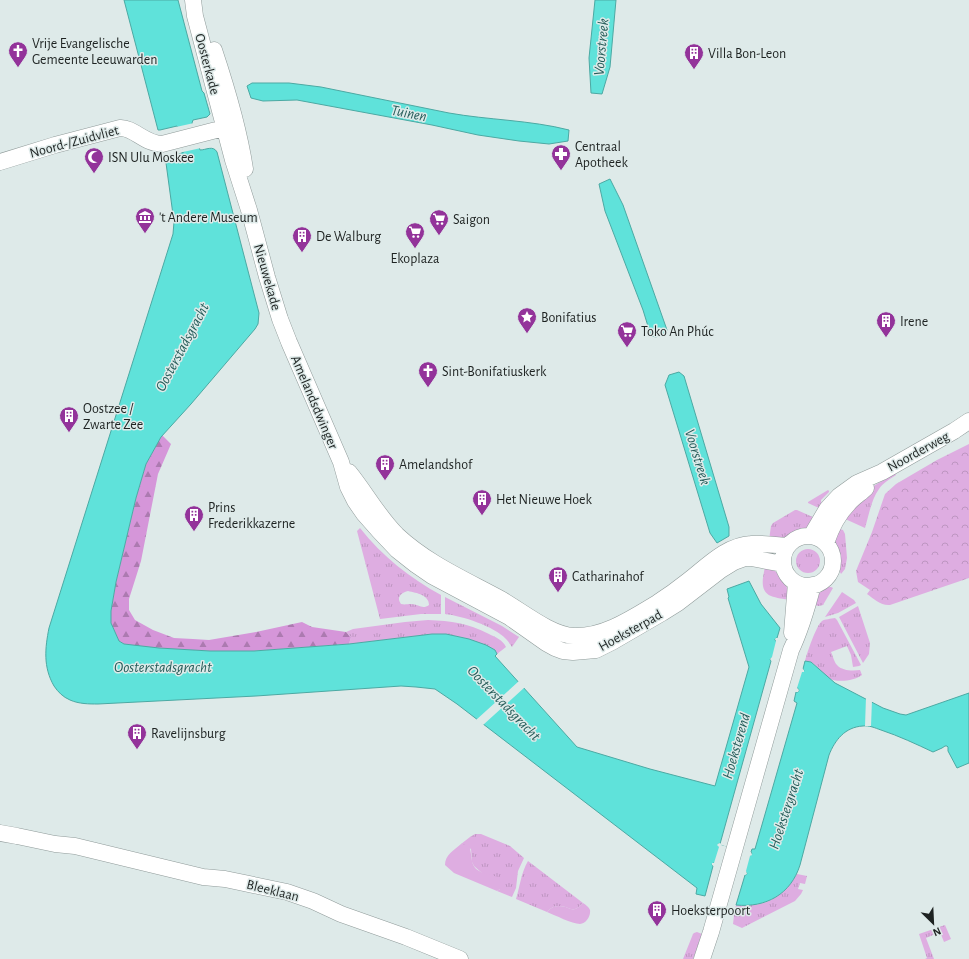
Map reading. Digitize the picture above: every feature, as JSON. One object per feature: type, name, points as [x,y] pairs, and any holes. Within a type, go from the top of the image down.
[{"type":"main road","name":"Oosterkade","points":[[194,0],[195,16],[230,126]]},
{"type":"main road","name":"Noord-/Zuidvliet","points":[[0,162],[55,145],[120,128],[127,128],[145,139],[157,144],[162,144],[230,126]]},
{"type":"main road","name":"Nieuwekade","points":[[230,126],[243,156],[249,210],[267,277],[289,342]]},
{"type":"main road","name":"Amelandsdwinger","points":[[289,342],[341,462],[348,487],[364,514],[383,528]]},
{"type":"main road","name":"Noorderweg","points":[[810,536],[827,509],[839,496],[857,483],[882,472],[962,430],[969,421]]},
{"type":"main road","name":"Noorderweg","points":[[826,543],[834,523],[849,502],[864,490],[882,472]]},
{"type":"main road","name":"Hoeksterpad","points":[[383,528],[428,559],[547,627],[573,636],[600,633],[614,627],[672,593],[718,557],[734,548],[751,544],[787,546]]},
{"type":"main road","name":"Hoeksterpad","points":[[383,528],[397,550],[432,576],[502,613],[555,648],[573,652],[596,650],[612,642],[662,614],[734,562],[745,558],[751,558],[783,564]]},
{"type":"main road","points":[[802,536],[810,536],[819,538],[826,543],[831,550],[833,559],[832,568],[824,580],[813,585],[805,586],[796,583],[787,575],[782,559],[787,546],[793,540],[802,536]]},
{"type":"main road","points":[[701,958],[711,932],[784,676],[790,652],[796,583]]},
{"type":"main road","points":[[790,652],[799,634],[813,585]]},
{"type":"main road","name":"Bleeklaan","points":[[0,822],[58,838],[75,846]]},
{"type":"main road","name":"Bleeklaan","points":[[0,833],[55,844],[75,846],[203,876],[225,878],[285,891],[460,959]]},
{"type":"green space","points":[[162,435],[171,444],[158,474],[141,561],[129,599],[129,610],[135,620],[153,630],[174,638],[209,640],[302,622],[312,627],[346,632],[351,637],[349,644],[254,651],[210,651],[137,647],[124,644],[119,641],[111,623],[111,611],[116,582],[136,498],[146,464]]},
{"type":"green space","points":[[969,444],[969,578],[890,605],[878,602],[867,594],[870,590],[858,582],[856,571],[872,532],[885,494],[896,484],[937,460]]},
{"type":"green space","points":[[895,473],[896,475],[882,485],[876,493],[865,528],[843,518],[872,487]]},
{"type":"green space","points":[[828,490],[829,492],[821,500],[821,509],[808,503],[808,502]]},
{"type":"green space","points":[[795,510],[815,518],[809,527],[785,538],[769,540],[771,526],[773,523]]},
{"type":"green space","points":[[360,528],[397,566],[441,595],[441,614],[421,614],[380,619],[357,531]],"holes":[[[408,591],[425,597],[429,605],[422,607],[414,604],[401,604],[399,597]]]},
{"type":"green space","points":[[837,528],[843,530],[845,534],[847,558],[845,569],[841,574],[839,570],[839,555],[835,541]]},
{"type":"green space","points":[[803,549],[813,549],[820,556],[820,566],[813,573],[803,573],[796,566],[796,556]]},
{"type":"green space","points":[[765,567],[774,570],[779,575],[789,591],[790,600],[767,594],[763,587]]},
{"type":"green space","points":[[828,587],[833,588],[823,605],[813,605],[820,592]]},
{"type":"green space","points":[[842,592],[856,603],[838,613],[825,617]]},
{"type":"green space","points":[[445,597],[502,626],[519,637],[512,647],[501,634],[486,626],[469,619],[445,614]]},
{"type":"green space","points":[[858,606],[870,643],[869,654],[863,663],[839,617]]},
{"type":"green space","points":[[835,618],[861,665],[853,667],[851,655],[847,646],[831,652],[839,667],[848,670],[860,670],[862,675],[855,679],[845,681],[832,680],[810,661],[805,661],[817,628],[823,620]]},
{"type":"green space","points":[[428,620],[452,622],[474,627],[499,639],[506,647],[497,654],[495,650],[469,639],[432,634],[349,644],[351,637],[346,632],[353,629]]},
{"type":"green space","points":[[475,834],[481,834],[510,846],[524,858],[518,871],[516,888],[512,897],[497,891],[500,889],[474,866],[472,862],[471,849],[461,844]]},
{"type":"green space","points":[[461,844],[469,845],[473,865],[478,871],[498,877],[501,882],[500,889],[497,891],[454,873],[445,865],[445,861],[448,856]]},
{"type":"green space","points":[[528,861],[583,903],[574,909],[557,906],[547,912],[516,899],[522,875]]},
{"type":"green space","points":[[797,874],[807,876],[805,884],[800,883],[798,889],[803,890],[795,901],[742,928],[733,924],[736,905],[755,905],[772,900],[786,889]]},
{"type":"green space","points":[[583,903],[589,908],[590,915],[582,924],[573,923],[547,912],[557,906],[574,909]]},
{"type":"green space","points":[[945,925],[951,939],[944,942],[940,932],[926,938],[934,959],[925,959],[927,958],[919,934]]},
{"type":"green space","points":[[697,932],[703,935],[693,959],[683,959],[693,934]]},
{"type":"water","points":[[124,0],[178,0],[202,91],[204,93],[210,114],[207,117],[193,120],[192,123],[200,150],[211,148],[217,152],[259,313],[258,324],[255,329],[161,437],[146,464],[136,498],[116,582],[111,611],[111,623],[119,641],[124,644],[159,648],[210,651],[254,651],[349,644],[432,634],[446,634],[469,639],[495,650],[497,654],[495,656],[577,747],[650,769],[715,786],[749,667],[728,598],[727,589],[749,581],[761,604],[780,628],[775,640],[803,672],[805,661],[811,662],[835,683],[883,708],[906,715],[969,693],[969,763],[957,768],[947,746],[933,752],[901,737],[870,726],[857,727],[846,732],[834,744],[829,755],[800,865],[796,875],[784,891],[776,897],[757,904],[736,905],[745,875],[747,874],[746,872],[713,863],[705,896],[696,894],[697,888],[457,704],[435,689],[401,686],[256,696],[98,704],[77,702],[63,696],[54,686],[48,672],[46,650],[49,628],[173,234],[174,222],[166,163],[167,159],[184,152],[177,126],[158,130]],"holes":[[[772,658],[799,690],[796,692],[794,701],[797,703],[755,849],[752,849],[750,856],[718,844],[720,844],[771,661],[770,659]]]},
{"type":"water","name":"Voorstreek","points":[[595,0],[616,0],[610,67],[602,94],[591,93],[589,58]]},
{"type":"water","name":"Tuinen","points":[[252,83],[289,83],[321,87],[449,113],[554,127],[569,130],[568,141],[549,144],[519,141],[478,135],[297,100],[263,101],[251,98],[247,86]]},
{"type":"water","points":[[610,179],[623,205],[667,330],[666,333],[656,337],[651,336],[643,310],[605,211],[599,184]]},
{"type":"water","name":"Voorstreek","points":[[679,372],[684,376],[729,527],[729,536],[717,543],[710,533],[665,385],[669,375]]},
{"type":"pier","points":[[194,123],[201,148],[183,152],[176,127]]},
{"type":"pier","points":[[776,638],[804,670],[797,688],[799,690],[798,692],[795,691],[796,690],[770,659],[772,657]]},
{"type":"pier","points":[[519,681],[525,687],[483,725],[476,720]]},
{"type":"pier","points":[[866,697],[872,700],[871,726],[865,726]]},
{"type":"pier","points":[[719,843],[722,844],[721,845],[750,853],[749,852],[751,852],[752,855],[750,856],[746,871],[747,874],[745,875],[743,874],[744,873],[715,865],[715,867],[712,865],[719,847],[717,845]]},
{"type":"place","name":"Vrije Evangelische Gemeente Leeuwarden","points":[[18,68]]},
{"type":"place","name":"Villa Bon-Leon","points":[[694,70]]},
{"type":"place","name":"Centraal Apotheek","points":[[561,171]]},
{"type":"place","name":"ISN Ulu Moskee","points":[[94,174]]},
{"type":"place","name":"'t Andere Museum","points":[[145,234]]},
{"type":"place","name":"Saigon","points":[[439,236]]},
{"type":"place","name":"Ekoplaza","points":[[415,249]]},
{"type":"place","name":"De Walburg","points":[[302,253]]},
{"type":"place","name":"Bonifatius","points":[[527,334]]},
{"type":"place","name":"Irene","points":[[886,338]]},
{"type":"place","name":"Toko An Phúc","points":[[627,348]]},
{"type":"place","name":"Sint-Bonifatiuskerk","points":[[428,388]]},
{"type":"place","name":"Oostzee / Zwarte Zee","points":[[69,433]]},
{"type":"place","name":"Amelandshof","points":[[385,481]]},
{"type":"place","name":"Het Nieuwe Hoek","points":[[482,516]]},
{"type":"place","name":"Prins Frederikkazerne","points":[[194,532]]},
{"type":"place","name":"Catharinahof","points":[[558,593]]},
{"type":"place","name":"Ravelijnsburg","points":[[137,750]]},
{"type":"place","name":"Hoeksterpoort","points":[[657,927]]},
{"type":"water label","name":"Oosterstadsgracht","points":[[182,347]]},
{"type":"water label","name":"Oosterstadsgracht","points":[[163,667]]},
{"type":"water label","name":"Oosterstadsgracht","points":[[504,703]]},
{"type":"water label","name":"Hoeksterend","points":[[736,746]]},
{"type":"water label","name":"Hoekstergracht","points":[[786,809]]}]
